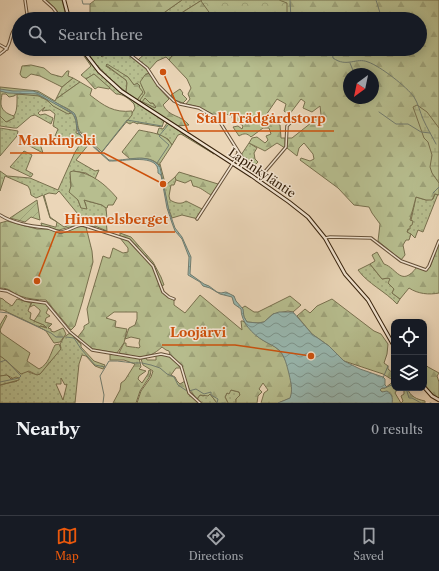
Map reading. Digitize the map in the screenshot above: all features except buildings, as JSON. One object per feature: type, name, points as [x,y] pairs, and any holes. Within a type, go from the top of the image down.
[{"type":"main road","points":[[64,0],[67,12]]},
{"type":"main road","name":"Lapinkyläntie","points":[[87,56],[99,71],[121,91],[233,163],[312,221],[325,238],[345,274],[368,300],[391,341]]},
{"type":"main road","points":[[427,390],[432,396],[439,400]]},
{"type":"street","points":[[25,0],[27,12]]},
{"type":"street","points":[[44,0],[56,12]]},
{"type":"street","points":[[0,54],[7,49],[12,33]]},
{"type":"street","points":[[0,46],[7,49]]},
{"type":"street","points":[[132,56],[147,68],[158,85],[173,101],[199,108],[218,119],[246,163],[263,174],[286,148],[287,126],[294,119]]},
{"type":"street","points":[[197,219],[233,163],[238,152]]},
{"type":"street","points":[[0,216],[16,222],[58,231],[83,225],[127,239],[153,266],[163,292],[174,299]]},
{"type":"street","points":[[325,238],[371,238],[401,261],[426,270],[439,241]]},
{"type":"street","points":[[0,290],[7,291],[25,300],[46,302],[70,332],[92,350],[140,358],[164,353],[170,356],[181,366],[189,393],[200,403]]},
{"type":"green space","points":[[46,0],[62,0],[65,12],[58,12]]},
{"type":"green space","points":[[95,0],[182,0],[165,12],[90,12],[90,4]]},
{"type":"green space","points":[[182,0],[202,0],[183,12],[165,12]]},
{"type":"green space","points":[[202,0],[439,0],[439,195],[435,194],[432,200],[416,197],[410,220],[413,221],[412,225],[407,232],[411,234],[409,240],[406,240],[403,245],[405,255],[401,260],[378,241],[380,224],[369,207],[354,205],[338,188],[300,160],[301,158],[310,161],[314,159],[313,154],[304,143],[299,148],[297,156],[287,148],[287,138],[292,138],[321,115],[320,106],[312,112],[303,108],[305,102],[301,99],[289,115],[284,111],[286,104],[277,99],[266,115],[280,125],[281,138],[285,138],[285,148],[277,143],[265,151],[249,143],[252,138],[257,137],[265,143],[268,140],[266,136],[271,134],[269,128],[263,128],[251,137],[245,134],[239,136],[233,127],[238,126],[242,129],[243,126],[230,116],[222,113],[214,115],[199,107],[186,104],[190,99],[188,94],[191,88],[187,79],[169,60],[172,56],[427,56],[427,12],[183,12]]},
{"type":"green space","points":[[279,0],[287,3],[287,12],[209,12],[201,1]]},
{"type":"green space","points":[[84,56],[86,56],[99,72],[118,90],[164,121],[162,127],[133,122],[130,124],[126,122],[135,108],[134,104],[124,96],[116,94],[94,74],[86,79],[81,75],[91,66]]},
{"type":"green space","points":[[89,56],[130,56],[149,73],[145,75],[145,97],[156,107],[143,104],[137,100],[143,92],[134,85],[128,77],[106,66],[126,80],[126,92]]},
{"type":"green space","points":[[142,56],[172,56],[169,60],[166,57],[157,61],[149,70],[138,60]]},
{"type":"green space","points":[[107,64],[128,77],[134,85],[137,83],[140,86],[139,87],[143,92],[137,100],[126,92],[126,80],[106,65]]},
{"type":"green space","points":[[31,65],[44,68],[51,74],[62,77],[67,71],[69,71],[68,76],[73,78],[62,87],[40,76],[31,74],[26,78],[22,77],[20,74],[22,66]]},
{"type":"green space","points":[[149,73],[159,88],[169,99],[163,105],[166,109],[189,125],[177,126],[143,104],[143,102],[155,108],[156,107],[145,98],[142,102],[140,100],[145,93],[140,82],[145,75]]},
{"type":"green space","points":[[94,74],[110,88],[98,87],[95,89],[86,79]]},
{"type":"green space","points":[[73,78],[80,82],[56,99],[62,87]]},
{"type":"green space","points":[[80,82],[92,89],[90,95],[110,108],[120,111],[132,111],[132,115],[102,152],[81,133],[73,112],[55,102],[54,103],[71,113],[68,114],[39,96],[17,94],[9,97],[6,94],[2,94],[1,104],[3,109],[7,113],[14,116],[14,118],[6,122],[0,116],[0,87],[38,91],[55,101]]},
{"type":"green space","points":[[180,89],[183,93],[182,94],[187,99],[183,103],[175,100],[171,95]]},
{"type":"green space","points":[[17,94],[37,95],[59,109],[72,113],[75,118],[76,133],[89,144],[76,160],[95,171],[99,170],[95,179],[86,173],[73,171],[70,177],[72,194],[78,200],[81,208],[86,205],[84,200],[102,205],[106,208],[107,219],[97,219],[98,225],[95,225],[95,227],[86,225],[85,223],[76,223],[77,225],[59,230],[42,227],[41,223],[56,227],[57,222],[50,218],[43,195],[36,198],[31,195],[28,186],[5,176],[0,191],[0,171],[7,176],[30,178],[58,190],[79,146],[55,136],[58,129],[53,126],[55,114],[50,110],[42,111],[45,107],[38,113],[40,115],[45,114],[53,118],[51,124],[35,115],[31,116],[17,128],[0,126],[0,116],[7,122],[11,120],[15,114],[17,107]],"holes":[[[59,191],[82,220],[64,227],[50,217],[44,195],[49,193],[56,194]]]},
{"type":"green space","points":[[417,105],[427,112],[439,128],[439,183],[432,173],[430,167],[432,155],[413,107]]},
{"type":"green space","points":[[167,123],[214,154],[181,134],[178,135],[172,145],[168,139],[157,134],[159,128],[163,129]]},
{"type":"green space","points":[[0,128],[18,131],[17,136],[0,156]]},
{"type":"green space","points":[[139,130],[162,136],[172,145],[159,165],[149,159],[130,159],[122,152]]},
{"type":"green space","points":[[36,137],[39,141],[43,153],[28,145]]},
{"type":"green space","points":[[249,143],[257,148],[254,153],[255,159],[258,162],[253,167],[246,162],[241,155]]},
{"type":"green space","points":[[24,151],[32,155],[26,170],[33,174],[31,177],[10,167]]},
{"type":"green space","points":[[160,164],[165,183],[167,184],[175,177],[176,180],[174,185],[171,185],[169,196],[170,200],[178,203],[186,201],[204,210],[198,219],[182,215],[172,218],[168,207]]},
{"type":"green space","points":[[73,171],[86,174],[98,180],[108,188],[117,198],[113,205],[108,205],[106,208],[102,205],[84,200],[87,209],[81,208],[78,200],[69,192],[71,186],[70,172]]},
{"type":"green space","points":[[179,172],[218,185],[211,195],[201,188],[193,186],[191,180],[185,183],[176,180],[175,177]]},
{"type":"green space","points":[[435,194],[438,194],[423,232],[418,230],[415,238],[411,234],[407,233],[416,197],[426,200],[433,199]]},
{"type":"green space","points":[[37,200],[40,220],[31,217],[25,222],[10,218]]},
{"type":"green space","points":[[97,219],[106,219],[107,231],[95,226],[95,224],[98,225]]},
{"type":"green space","points":[[7,221],[37,229],[49,229],[62,233],[78,226],[86,227],[93,262],[75,326],[71,330],[46,300],[27,298],[17,295],[9,290],[0,288],[0,223]]},
{"type":"green space","points":[[120,233],[131,237],[153,262],[164,285],[160,286],[166,294],[174,299],[174,305],[185,313],[200,295],[242,330],[241,321],[243,321],[258,337],[279,350],[286,360],[290,373],[292,387],[291,398],[278,403],[261,403],[264,393],[268,390],[263,383],[259,389],[262,392],[258,396],[257,403],[236,403],[236,399],[240,395],[239,392],[231,390],[225,397],[228,403],[217,403],[210,394],[208,396],[200,395],[197,399],[189,389],[181,366],[170,355],[169,351],[162,347],[147,356],[137,357],[119,353],[124,343],[117,353],[93,349],[77,338],[84,329],[84,326],[89,323],[87,309],[103,256],[110,258],[113,248],[123,253],[128,252],[128,248],[120,238]],"holes":[[[114,312],[137,312],[135,325],[129,328],[125,339],[131,337],[140,339],[140,347],[126,346],[126,343],[124,343],[127,329],[115,327],[116,321],[106,318]]]},
{"type":"green space","points":[[439,243],[439,293],[424,294],[409,288],[400,299],[392,293],[394,289],[388,283],[390,279],[382,279],[370,264],[375,261],[372,255],[377,252],[384,264],[399,275],[407,276],[417,267],[427,270],[430,267]]},
{"type":"green space","points":[[370,264],[382,279],[390,279],[394,289],[392,293],[400,299],[397,304],[358,270]]},
{"type":"green space","points":[[290,296],[301,305],[293,312],[288,311],[273,314],[264,322],[258,323],[247,322],[244,317],[242,308],[245,306],[254,312],[258,312]]},
{"type":"green space","points":[[0,298],[12,306],[17,299],[31,303],[28,311],[31,313],[30,319],[46,327],[39,327],[0,310]]},
{"type":"green space","points":[[332,299],[374,331],[381,334],[388,344],[384,363],[391,372],[391,379],[383,374],[344,361],[329,346],[312,334],[297,316],[305,309],[310,313],[317,306]]},
{"type":"green space","points":[[32,302],[44,302],[49,307],[46,313],[50,316],[46,318],[45,322],[52,324],[48,328],[54,332],[63,328],[66,334],[60,342],[54,343],[46,331],[39,327],[47,328],[44,325],[34,321],[40,310],[34,305],[30,307]]},
{"type":"green space","points":[[6,315],[7,316],[0,330],[0,325]]},
{"type":"green space","points":[[0,330],[1,333],[30,353],[27,361],[39,369],[47,362],[55,345],[59,344],[61,349],[40,374],[37,375],[29,371],[21,374],[0,356]]},
{"type":"green space","points":[[70,333],[94,361],[105,365],[103,369],[95,366],[86,356],[82,355],[79,364],[75,403],[0,403],[0,385],[17,381],[7,375],[0,376],[0,356],[26,371],[40,374],[61,348],[60,344],[64,337]],"holes":[[[61,378],[65,385],[67,384],[63,400],[56,384],[61,384]]]},
{"type":"green space","points":[[110,354],[139,358],[141,367],[139,369],[146,371],[139,376],[138,379],[142,383],[149,370],[151,371],[150,376],[140,391],[136,403],[113,403],[120,390],[121,383],[125,380],[135,364],[124,360],[110,360]]},
{"type":"green space","points":[[162,354],[170,357],[179,365],[181,368],[176,368],[171,375],[175,377],[180,384],[185,381],[188,393],[199,403],[137,403],[141,391],[151,377],[153,371],[143,365],[141,359],[146,358],[147,360],[156,360],[156,355]]},
{"type":"green space","points":[[427,366],[439,373],[437,376],[439,382],[439,399],[427,389]]},
{"type":"green space","points":[[7,375],[11,379],[16,377],[19,378],[19,380],[0,385],[0,376]]},
{"type":"green space","points":[[391,383],[391,391],[396,391],[395,393],[401,403],[392,403],[392,400],[380,390]]},
{"type":"green space","points":[[231,390],[239,392],[240,395],[236,399],[236,403],[228,403],[225,397]]},
{"type":"green space","points":[[404,391],[408,391],[414,397],[425,401],[425,403],[401,403],[403,401],[401,396],[404,394]]},
{"type":"green space","points":[[210,394],[217,403],[201,403],[197,399],[200,395],[203,396]]},
{"type":"water","points":[[0,89],[13,91],[33,91],[74,113],[80,134],[109,160],[143,158],[155,162],[160,167],[169,211],[175,228],[182,237],[191,257],[190,274],[217,292],[226,292],[234,296],[236,301],[243,309],[244,317],[247,322],[264,322],[273,314],[279,312],[293,312],[312,334],[329,346],[344,361],[360,369],[383,377],[387,387],[380,390],[382,392],[387,391],[390,393],[392,403],[278,403],[290,398],[291,392],[289,374],[283,356],[278,349],[251,331],[245,323],[241,314],[241,309],[234,304],[232,297],[220,294],[203,286],[200,282],[188,275],[189,257],[182,239],[175,231],[172,223],[167,208],[161,175],[158,173],[157,166],[153,162],[147,160],[109,161],[79,134],[74,115],[72,113],[37,94],[8,93],[0,91]]},
{"type":"waterway","points":[[82,0],[83,4],[90,4]]},
{"type":"waterway","points":[[290,0],[291,12]]},
{"type":"waterway","points":[[376,0],[380,12]]},
{"type":"waterway","points":[[333,56],[333,58],[338,61],[343,62],[364,61],[373,64],[406,88],[415,99],[423,119],[436,144]]},
{"type":"waterway","points":[[350,63],[352,68]]},
{"type":"waterway","points":[[379,112],[396,124],[408,124],[421,132],[430,133]]},
{"type":"waterway","points":[[101,153],[127,120],[162,126]]},
{"type":"waterway","points":[[157,163],[169,145],[159,136],[168,125]]},
{"type":"waterway","points":[[433,193],[439,187]]},
{"type":"waterway","points":[[0,312],[8,313],[51,333],[56,337],[63,337]]},
{"type":"waterway","points":[[66,337],[74,338],[81,349],[95,365],[105,367]]},
{"type":"waterway","points":[[0,362],[6,360],[21,376],[19,378],[0,382]]},
{"type":"waterway","points":[[103,403],[104,395],[100,376],[109,361],[141,363]]},
{"type":"waterway","points":[[142,363],[160,368],[167,374],[174,377],[178,385],[187,391]]},
{"type":"waterway","points":[[383,378],[388,366]]},
{"type":"waterway","points":[[387,387],[391,385]]},
{"type":"waterway","points":[[189,391],[196,389],[204,394],[211,392],[211,395],[218,399],[217,403]]},
{"type":"waterway","points":[[407,391],[409,398],[421,403]]},
{"type":"place","name":"Stall Trädgårdstorp","points":[[163,72]]},
{"type":"place","name":"Mankinjoki","points":[[163,184]]},
{"type":"place","name":"Himmelsberget","points":[[37,281]]},
{"type":"place","name":"Loojärvi","points":[[311,356]]}]
